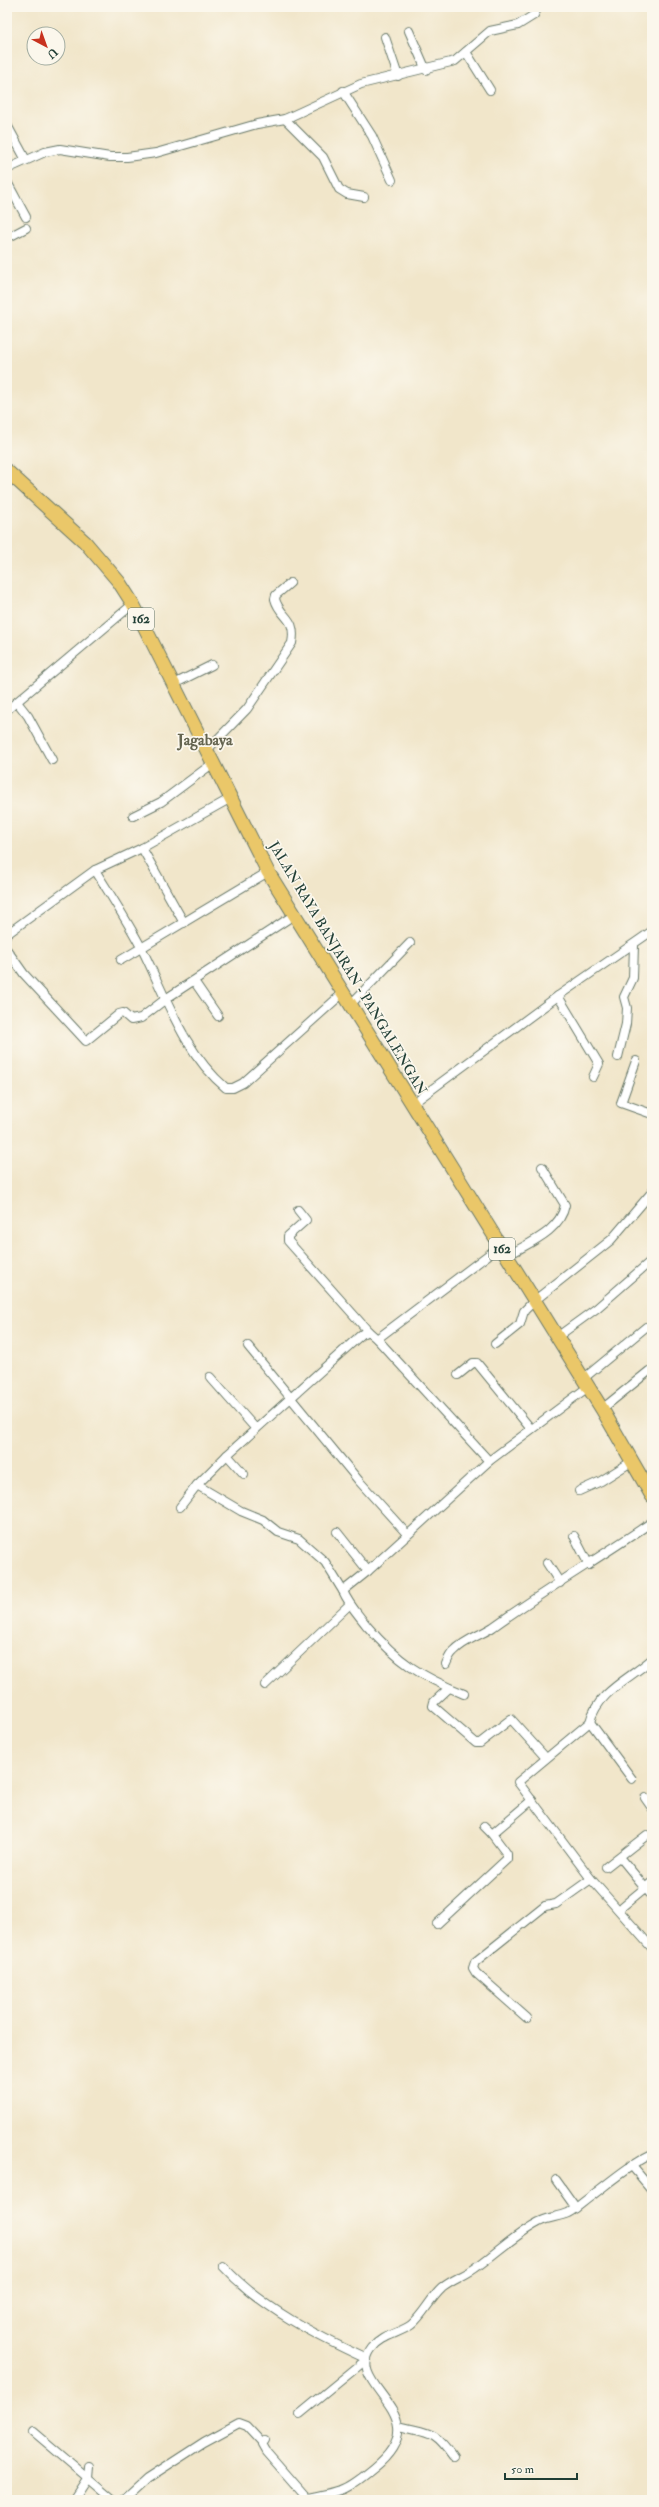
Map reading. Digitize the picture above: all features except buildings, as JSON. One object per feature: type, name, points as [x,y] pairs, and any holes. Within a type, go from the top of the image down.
[{"type":"main road","name":"JALAN RAYA BANJARAN - PANGALENGAN","points":[[7,471],[101,558],[133,604],[174,684],[212,764],[231,798],[268,872],[602,1409],[631,1462],[652,1496]]},
{"type":"street","points":[[7,169],[45,152],[60,149],[110,157],[127,157],[156,153],[257,124],[285,119],[343,91],[426,70],[454,61],[490,31],[518,25],[527,20],[538,7]]},
{"type":"street","points":[[410,31],[426,70]]},
{"type":"street","points":[[385,37],[398,76]]},
{"type":"street","points":[[466,52],[490,90]]},
{"type":"street","points":[[343,91],[372,136],[392,180]]},
{"type":"street","points":[[285,119],[323,157],[339,189],[347,194],[364,197]]},
{"type":"street","points":[[7,125],[26,160]]},
{"type":"street","points":[[7,182],[26,217]]},
{"type":"street","points":[[7,238],[26,228]]},
{"type":"street","points":[[206,751],[247,709],[292,643],[293,631],[290,619],[275,599],[276,595],[290,583]]},
{"type":"street","points":[[7,710],[133,604]]},
{"type":"street","points":[[174,684],[212,664]]},
{"type":"street","points":[[17,702],[28,716],[52,760]]},
{"type":"street","points":[[133,816],[161,802],[212,764]]},
{"type":"street","points":[[8,931],[96,870],[142,848],[231,798]]},
{"type":"street","points":[[142,848],[184,923]]},
{"type":"street","points":[[96,870],[142,949],[191,1049],[208,1073],[226,1088],[234,1088],[243,1083],[346,999],[410,943]]},
{"type":"street","points":[[121,960],[142,949],[268,872]]},
{"type":"street","points":[[7,950],[24,974],[86,1041],[92,1038],[119,1014],[124,1013],[136,1020],[294,915]]},
{"type":"street","points":[[412,1104],[558,996],[634,945],[652,931]]},
{"type":"street","points":[[618,1057],[626,1024],[627,1008],[624,997],[633,978],[634,945]]},
{"type":"street","points":[[194,981],[218,1016]]},
{"type":"street","points":[[558,996],[599,1064],[593,1077]]},
{"type":"street","points":[[636,1061],[621,1103],[652,1114]]},
{"type":"street","points":[[377,1339],[504,1251],[551,1229],[564,1214],[565,1205],[542,1167]]},
{"type":"street","points":[[495,1344],[520,1324],[524,1311],[534,1301],[611,1240],[652,1192]]},
{"type":"street","points":[[298,1210],[306,1220],[288,1236],[288,1241],[368,1331],[489,1460]]},
{"type":"street","points":[[557,1337],[598,1308],[652,1260]]},
{"type":"street","points":[[343,1591],[368,1571],[489,1460],[530,1429],[585,1383],[646,1327]]},
{"type":"street","points":[[180,1507],[197,1485],[227,1455],[362,1334],[368,1331]]},
{"type":"street","points":[[248,1346],[359,1481],[407,1534]]},
{"type":"street","points":[[458,1375],[473,1363],[477,1362],[530,1429]]},
{"type":"street","points":[[602,1409],[649,1371]]},
{"type":"street","points":[[210,1377],[256,1429]]},
{"type":"street","points":[[227,1455],[244,1474]]},
{"type":"street","points":[[579,1491],[601,1481],[631,1462]]},
{"type":"street","points":[[197,1485],[241,1511],[263,1520],[278,1532],[298,1539],[325,1562],[343,1591],[349,1605],[388,1651],[430,1680],[464,1694]]},
{"type":"street","points":[[446,1664],[450,1655],[458,1647],[478,1637],[549,1587],[560,1583],[589,1565],[652,1522]]},
{"type":"street","points":[[337,1532],[368,1571]]},
{"type":"street","points":[[574,1536],[589,1565]]},
{"type":"street","points":[[547,1564],[560,1583]]},
{"type":"street","points":[[265,1685],[349,1605]]},
{"type":"street","points":[[651,1946],[591,1879],[518,1782],[590,1722],[594,1711],[603,1698],[652,1659]]},
{"type":"street","points":[[449,1688],[434,1702],[433,1706],[476,1743],[480,1743],[511,1719],[546,1758]]},
{"type":"street","points":[[590,1722],[632,1779]]},
{"type":"street","points":[[646,1798],[652,1808]]},
{"type":"street","points":[[492,1834],[532,1800]]},
{"type":"street","points":[[436,1924],[507,1859],[506,1854],[492,1834],[484,1826]]},
{"type":"street","points":[[606,1868],[647,1835]]},
{"type":"street","points":[[620,1856],[649,1885],[652,1896]]},
{"type":"street","points":[[527,2018],[476,1973],[473,1968],[475,1962],[545,1906],[556,1904],[591,1879]]},
{"type":"street","points":[[622,1906],[649,1885]]},
{"type":"street","points":[[300,2414],[367,2359],[372,2348],[391,2334],[403,2329],[417,2319],[442,2289],[478,2266],[516,2236],[540,2221],[568,2213],[631,2165],[652,2154]]},
{"type":"street","points":[[631,2165],[652,2190]]},
{"type":"street","points":[[556,2180],[576,2208]]},
{"type":"street","points":[[223,2266],[240,2285],[260,2300],[367,2359]]},
{"type":"street","points":[[124,2500],[147,2480],[204,2442],[239,2423],[247,2426],[263,2441],[266,2451],[306,2499],[342,2492],[350,2488],[391,2452],[399,2435],[399,2426],[394,2413],[370,2378],[367,2359]]},
{"type":"street","points":[[399,2426],[436,2436],[453,2457]]},
{"type":"street","points":[[34,2432],[114,2500]]},
{"type":"street","points":[[73,2500],[88,2477],[89,2466]]},
{"type":"district","name":"Jagabaya","points":[[205,740]]}]
